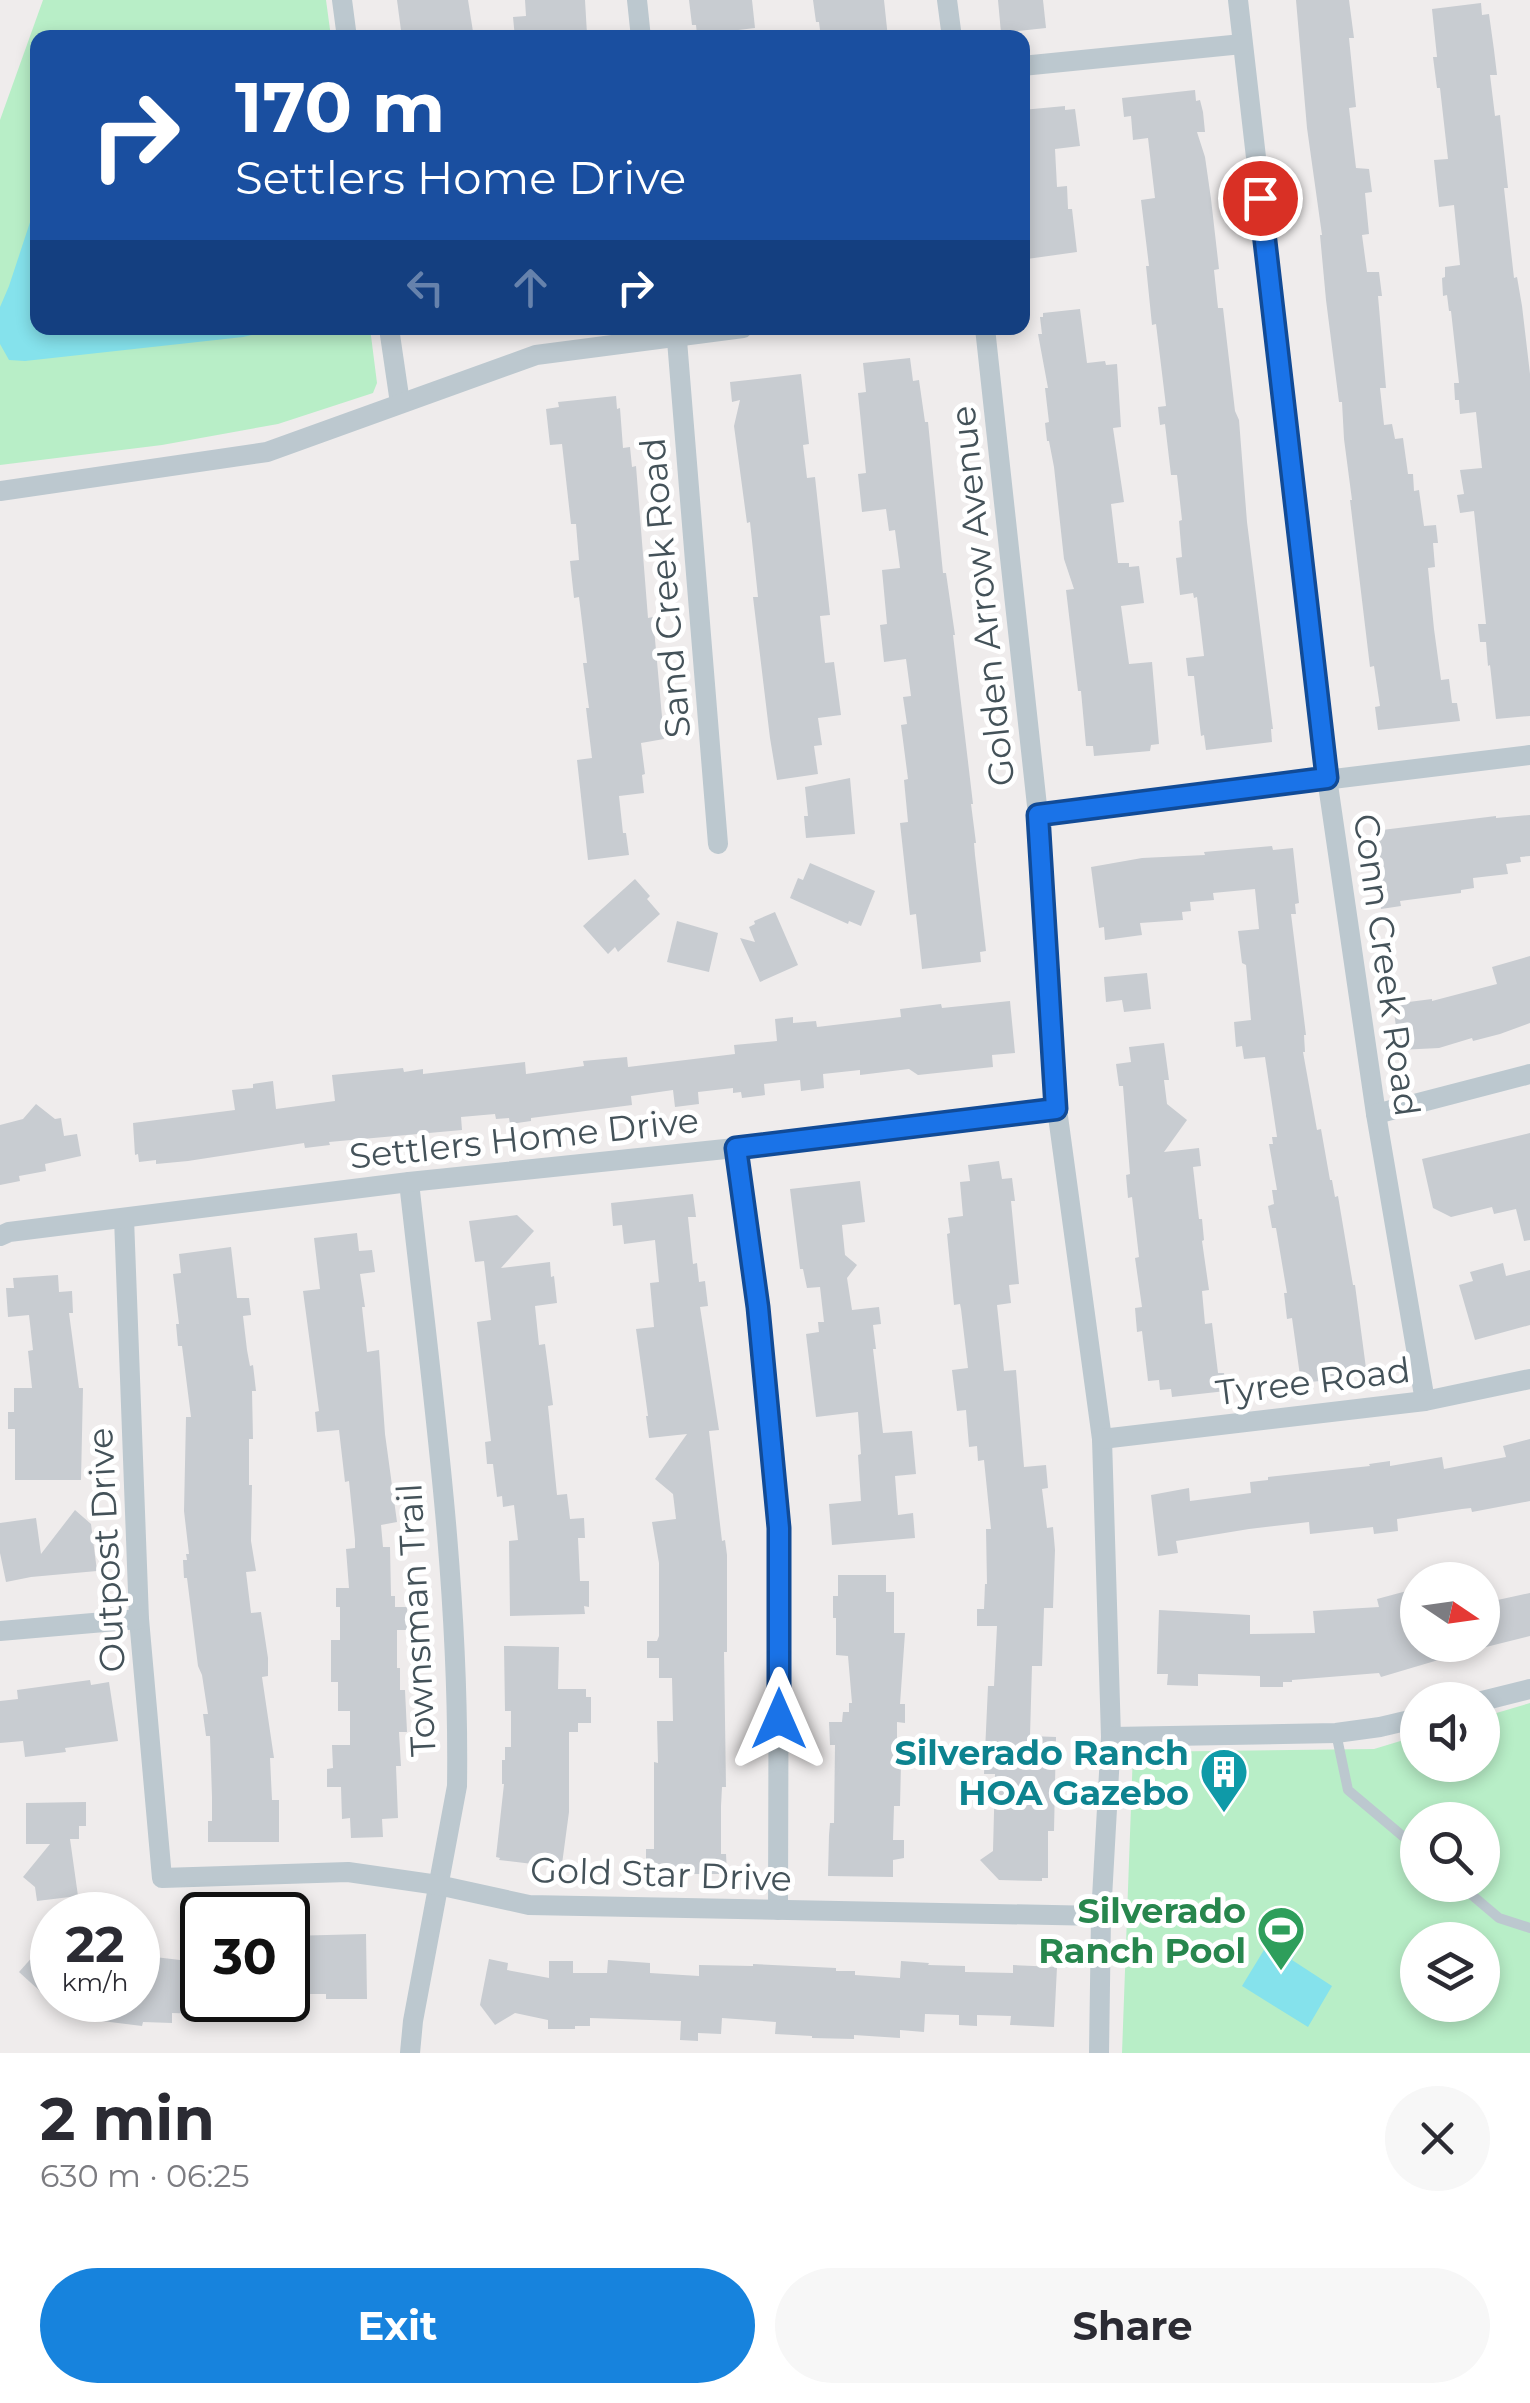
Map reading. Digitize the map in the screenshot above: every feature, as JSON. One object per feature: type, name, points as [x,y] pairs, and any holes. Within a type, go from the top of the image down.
[{"type":"street","points":[[342,0],[346,30]]},
{"type":"street","points":[[637,0],[641,30]]},
{"type":"street","points":[[946,0],[951,30]]},
{"type":"street","name":"Conn Creek Road","points":[[1238,0],[1327,778],[1376,1114],[1426,1401]]},
{"type":"street","points":[[1030,65],[1242,44]]},
{"type":"street","points":[[391,335],[400,403]]},
{"type":"street","points":[[0,491],[267,452],[536,355],[653,335]]},
{"type":"street","name":"Sand Creek Road","points":[[676,335],[718,844]]},
{"type":"street","name":"Golden Arrow Avenue","points":[[987,335],[1038,815],[1056,1109],[1102,1439],[1111,1737],[1101,1916],[1099,2053]]},
{"type":"street","points":[[1038,815],[1530,754]]},
{"type":"street","points":[[1376,1114],[1530,1074]]},
{"type":"street","name":"Settlers Home Drive","points":[[0,1236],[409,1182],[1056,1109]]},
{"type":"street","points":[[736,1148],[758,1307],[779,1528],[778,1910]]},
{"type":"street","name":"Townsman Trail","points":[[409,1182],[452,1587],[456,1786],[410,2053]]},
{"type":"street","name":"Outpost Drive","points":[[124,1218],[139,1619],[162,1878]]},
{"type":"street","name":"Tyree Road","points":[[1102,1439],[1426,1401],[1530,1379]]},
{"type":"street","points":[[0,1631],[139,1619]]},
{"type":"street","points":[[1500,1696],[1530,1688]]},
{"type":"street","points":[[1111,1737],[1336,1733],[1400,1723]]},
{"type":"street","name":"Gold Star Drive","points":[[162,1878],[348,1872],[529,1905],[1101,1916]]},
{"type":"lane","points":[[1336,1733],[1348,1790],[1400,1834]]},
{"type":"lane","points":[[1480,1902],[1499,1918],[1530,1928]]},
{"type":"green space","points":[[43,0],[326,0],[330,30],[32,30]]},
{"type":"green space","points":[[30,36],[30,335],[371,335],[377,383],[373,393],[278,424],[162,445],[0,465],[0,120]]},
{"type":"green space","points":[[1530,1703],[1530,2053],[1122,2053],[1133,1752],[1374,1749],[1400,1741],[1400,1782],[1500,1782],[1500,1712]]},
{"type":"water","points":[[30,222],[30,335],[252,335],[9,360],[0,344],[0,307]]},
{"type":"water","name":"Silverado Ranch Pool","points":[[1273,1935],[1297,1950],[1292,1960],[1332,1986],[1308,2027],[1242,1986]]},
{"type":"building","points":[[397,0],[468,0],[473,30],[401,30]]},
{"type":"building","points":[[525,0],[585,0],[587,30],[514,30],[513,17],[526,16]]},
{"type":"building","points":[[689,0],[752,0],[755,28],[696,30],[692,25]]},
{"type":"building","points":[[813,0],[884,0],[887,30],[820,30]]},
{"type":"building","points":[[998,0],[1043,0],[1046,28],[1001,30]]},
{"type":"building","points":[[1296,0],[1349,0],[1356,107],[1349,108],[1356,168],[1369,169],[1372,192],[1365,193],[1369,234],[1362,235],[1367,272],[1379,272],[1382,296],[1378,296],[1386,388],[1380,388],[1384,425],[1392,424],[1395,439],[1403,438],[1408,474],[1413,474],[1414,491],[1419,490],[1424,526],[1436,525],[1435,567],[1428,568],[1434,629],[1441,680],[1449,679],[1452,703],[1457,703],[1460,721],[1378,730],[1375,707],[1380,706],[1374,666],[1370,667],[1342,402],[1326,300]]},
{"type":"building","points":[[1481,3],[1482,15],[1489,14],[1494,50],[1497,75],[1490,75],[1495,116],[1500,115],[1514,278],[1517,277],[1522,306],[1530,374],[1530,716],[1496,719],[1486,642],[1480,642],[1478,624],[1486,624],[1474,511],[1460,513],[1457,495],[1464,494],[1460,470],[1482,468],[1476,412],[1460,414],[1459,400],[1455,400],[1454,383],[1459,383],[1451,311],[1447,295],[1443,296],[1445,267],[1460,265],[1454,205],[1439,207],[1434,160],[1448,159],[1433,57],[1437,57],[1432,9]]},
{"type":"building","points":[[1195,90],[1203,112],[1205,132],[1197,132],[1211,199],[1219,269],[1214,270],[1218,308],[1223,308],[1239,420],[1247,522],[1273,729],[1272,742],[1206,750],[1194,676],[1188,676],[1186,658],[1204,656],[1197,597],[1193,593],[1180,595],[1176,558],[1182,557],[1182,520],[1177,475],[1171,475],[1165,424],[1160,425],[1158,407],[1166,406],[1156,324],[1152,325],[1141,200],[1155,198],[1148,138],[1133,140],[1131,116],[1124,117],[1122,98]]},
{"type":"building","points":[[1065,106],[1065,110],[1075,109],[1080,146],[1055,149],[1057,187],[1067,186],[1077,252],[1030,259],[1030,109]]},
{"type":"building","points":[[1080,309],[1087,363],[1117,364],[1121,427],[1113,428],[1124,502],[1111,504],[1118,563],[1139,566],[1144,603],[1121,606],[1129,664],[1152,662],[1159,744],[1151,745],[1150,751],[1094,756],[1093,746],[1086,746],[1066,590],[1074,589],[1064,559],[1054,467],[1047,441],[1048,388],[1038,334],[1042,334],[1043,313]]},
{"type":"building","points":[[910,358],[913,381],[919,380],[928,422],[943,573],[955,635],[986,951],[980,952],[981,962],[922,969],[916,914],[910,915],[900,823],[908,822],[904,780],[908,779],[901,725],[907,724],[903,697],[911,696],[906,659],[884,662],[880,625],[887,624],[882,570],[900,568],[895,530],[889,531],[886,509],[862,512],[858,474],[866,473],[858,393],[866,392],[863,363]]},
{"type":"building","points":[[801,374],[809,444],[803,445],[807,478],[815,477],[830,615],[820,616],[825,663],[834,662],[841,715],[818,718],[822,745],[814,746],[818,774],[777,780],[753,597],[758,597],[750,522],[747,523],[734,426],[740,400],[732,402],[730,382]]},
{"type":"building","points":[[616,396],[623,448],[630,447],[632,467],[636,466],[648,618],[653,617],[664,739],[641,743],[644,793],[619,796],[629,855],[588,860],[577,760],[592,758],[583,663],[587,663],[570,561],[579,560],[576,524],[571,524],[562,444],[550,445],[546,409],[559,407],[558,402]]},
{"type":"building","points":[[850,778],[855,834],[806,838],[805,787]]},
{"type":"building","points":[[1530,815],[1530,856],[1506,864],[1508,874],[1473,878],[1474,888],[1461,893],[1400,901],[1401,906],[1381,909],[1372,836],[1383,835],[1382,830]]},
{"type":"building","points":[[1272,846],[1273,850],[1293,848],[1299,903],[1295,904],[1296,914],[1291,914],[1306,1035],[1303,1052],[1317,1130],[1321,1129],[1330,1180],[1335,1197],[1338,1196],[1367,1376],[1301,1383],[1292,1318],[1287,1319],[1287,1293],[1276,1228],[1272,1228],[1268,1206],[1274,1204],[1272,1190],[1277,1190],[1269,1144],[1273,1144],[1272,1137],[1277,1137],[1265,1057],[1244,1059],[1242,1046],[1236,1047],[1234,1022],[1251,1020],[1246,965],[1242,963],[1238,931],[1259,929],[1255,889],[1213,893],[1214,900],[1190,902],[1191,911],[1182,912],[1183,920],[1140,923],[1142,935],[1105,940],[1104,927],[1099,928],[1091,867],[1142,858]]},
{"type":"building","points":[[810,863],[875,891],[861,926],[790,898]]},
{"type":"building","points":[[635,879],[660,914],[618,952],[615,947],[608,954],[583,926]]},
{"type":"building","points":[[775,912],[798,965],[760,982],[740,938],[755,942],[749,927]]},
{"type":"building","points":[[677,921],[718,933],[709,972],[667,962]]},
{"type":"building","points":[[1530,956],[1530,1023],[1473,1041],[1472,1038],[1439,1048],[1399,1050],[1393,1004],[1432,1001],[1497,984],[1492,967]]},
{"type":"building","points":[[1147,973],[1151,1009],[1124,1012],[1122,1000],[1106,1002],[1104,977]]},
{"type":"building","points":[[1010,1001],[1015,1053],[992,1055],[993,1067],[918,1075],[909,1069],[860,1075],[860,1070],[823,1074],[824,1088],[801,1091],[800,1080],[764,1084],[765,1095],[742,1098],[741,1092],[733,1093],[733,1088],[698,1092],[699,1104],[675,1107],[673,1090],[631,1096],[632,1105],[531,1121],[510,1124],[509,1118],[496,1119],[495,1114],[461,1117],[462,1130],[329,1142],[330,1145],[305,1148],[304,1143],[188,1161],[156,1164],[156,1160],[139,1162],[138,1154],[135,1155],[133,1123],[235,1110],[232,1090],[253,1088],[253,1084],[273,1081],[276,1109],[335,1101],[332,1075],[403,1068],[404,1072],[423,1069],[423,1074],[525,1062],[526,1074],[584,1066],[583,1061],[627,1057],[628,1067],[735,1054],[734,1045],[777,1041],[775,1019],[793,1017],[793,1023],[816,1021],[817,1027],[901,1017],[900,1009]]},
{"type":"building","points":[[1164,1043],[1169,1080],[1164,1080],[1167,1104],[1187,1120],[1164,1152],[1199,1148],[1201,1166],[1193,1167],[1209,1290],[1202,1291],[1205,1324],[1212,1323],[1218,1373],[1224,1373],[1226,1391],[1172,1397],[1171,1389],[1160,1390],[1159,1380],[1148,1381],[1142,1331],[1137,1332],[1135,1308],[1142,1307],[1135,1258],[1139,1257],[1132,1197],[1128,1198],[1126,1175],[1130,1174],[1123,1086],[1119,1086],[1116,1064],[1131,1062],[1129,1047]]},
{"type":"building","points":[[36,1104],[55,1119],[61,1118],[64,1136],[77,1134],[81,1156],[45,1164],[46,1171],[19,1176],[20,1181],[0,1185],[0,1125],[23,1119]]},
{"type":"building","points":[[1530,1133],[1530,1240],[1524,1241],[1516,1209],[1494,1214],[1492,1207],[1451,1217],[1433,1208],[1422,1159]]},
{"type":"building","points":[[999,1161],[1002,1179],[1012,1178],[1019,1284],[1009,1285],[1011,1303],[997,1305],[1004,1371],[1016,1370],[1024,1467],[1046,1465],[1048,1488],[1042,1489],[1047,1528],[1053,1527],[1055,1550],[1053,1608],[1044,1608],[1042,1666],[1032,1666],[1030,1736],[1056,1737],[1054,1831],[1048,1831],[1048,1878],[1042,1881],[999,1880],[980,1860],[993,1851],[995,1774],[984,1774],[988,1686],[994,1686],[997,1626],[977,1626],[977,1609],[984,1609],[987,1584],[986,1529],[991,1529],[984,1460],[978,1461],[977,1446],[969,1447],[966,1410],[957,1411],[952,1370],[968,1368],[960,1304],[954,1305],[947,1234],[948,1218],[963,1216],[960,1182],[970,1181],[968,1165]]},
{"type":"building","points":[[860,1181],[865,1222],[842,1225],[845,1255],[857,1265],[847,1278],[852,1310],[879,1307],[881,1324],[873,1325],[873,1349],[883,1433],[912,1431],[916,1474],[895,1476],[898,1515],[913,1513],[915,1538],[832,1545],[829,1504],[861,1501],[858,1412],[816,1417],[806,1334],[819,1332],[818,1322],[824,1322],[820,1287],[807,1288],[800,1269],[790,1189]]},
{"type":"building","points":[[693,1194],[696,1217],[688,1217],[693,1264],[697,1263],[699,1282],[705,1281],[708,1306],[700,1307],[719,1430],[709,1431],[727,1555],[726,1787],[722,1787],[721,1854],[726,1854],[727,1874],[646,1874],[646,1849],[654,1849],[657,1721],[673,1721],[672,1678],[659,1678],[659,1658],[647,1658],[647,1641],[657,1641],[659,1636],[659,1563],[652,1522],[676,1519],[673,1494],[655,1479],[687,1434],[649,1438],[636,1329],[654,1327],[650,1283],[659,1282],[655,1240],[624,1244],[622,1225],[613,1226],[611,1203]]},
{"type":"building","points":[[517,1215],[534,1231],[501,1268],[550,1262],[551,1277],[554,1276],[557,1303],[535,1306],[539,1345],[545,1344],[553,1405],[548,1406],[557,1495],[567,1494],[570,1519],[584,1518],[585,1538],[578,1538],[580,1581],[589,1581],[589,1607],[584,1606],[585,1614],[510,1616],[509,1541],[518,1540],[514,1505],[503,1507],[502,1496],[497,1497],[493,1464],[487,1464],[485,1442],[491,1441],[477,1322],[491,1320],[484,1261],[475,1262],[469,1221]]},
{"type":"building","points":[[357,1233],[359,1251],[372,1250],[375,1272],[360,1274],[362,1307],[367,1352],[379,1350],[397,1522],[381,1525],[383,1547],[390,1547],[391,1596],[395,1596],[395,1607],[407,1607],[407,1630],[397,1630],[397,1668],[400,1690],[405,1690],[407,1732],[399,1732],[398,1818],[382,1819],[383,1837],[351,1838],[350,1818],[342,1819],[341,1787],[327,1787],[327,1769],[333,1768],[332,1745],[350,1745],[350,1711],[338,1711],[338,1682],[331,1682],[331,1640],[340,1640],[336,1588],[349,1588],[346,1549],[355,1548],[355,1540],[339,1430],[317,1432],[315,1412],[319,1411],[303,1291],[320,1289],[314,1238]]},
{"type":"building","points":[[231,1247],[237,1298],[249,1298],[251,1315],[243,1316],[256,1391],[252,1391],[249,1485],[256,1571],[246,1572],[251,1613],[261,1612],[268,1658],[268,1676],[262,1677],[274,1758],[270,1758],[272,1800],[279,1800],[279,1842],[208,1842],[208,1821],[212,1821],[210,1736],[206,1736],[203,1714],[208,1714],[184,1578],[183,1560],[189,1554],[184,1511],[186,1417],[191,1417],[182,1346],[178,1346],[173,1274],[181,1273],[179,1254]]},
{"type":"building","points":[[1503,1263],[1506,1276],[1530,1270],[1530,1325],[1475,1340],[1459,1285],[1473,1281],[1470,1272]]},
{"type":"building","points":[[58,1275],[59,1292],[72,1291],[73,1313],[69,1313],[79,1388],[83,1388],[81,1480],[15,1480],[15,1429],[8,1429],[8,1412],[14,1412],[14,1388],[32,1388],[28,1351],[33,1350],[29,1315],[8,1317],[6,1288],[14,1288],[13,1278]]},
{"type":"building","points":[[1530,1439],[1530,1501],[1472,1512],[1471,1508],[1397,1519],[1398,1531],[1374,1534],[1373,1527],[1310,1534],[1309,1522],[1249,1529],[1176,1541],[1178,1553],[1158,1556],[1151,1495],[1189,1488],[1190,1501],[1251,1493],[1250,1482],[1268,1477],[1390,1461],[1390,1466],[1442,1457],[1444,1469],[1506,1457],[1503,1446]]},
{"type":"building","points":[[75,1510],[91,1524],[97,1571],[6,1582],[0,1553],[0,1523],[36,1518],[41,1554]]},
{"type":"building","points":[[838,1575],[886,1575],[886,1592],[894,1592],[894,1633],[905,1633],[900,1704],[905,1704],[905,1723],[897,1722],[900,1806],[894,1806],[893,1840],[904,1840],[904,1858],[893,1860],[893,1877],[828,1876],[830,1823],[834,1823],[835,1745],[830,1745],[829,1722],[842,1722],[843,1712],[849,1712],[852,1703],[848,1656],[836,1655],[833,1596],[838,1596]]},
{"type":"building","points":[[1400,1593],[1400,1662],[1432,1662],[1381,1677],[1379,1673],[1292,1680],[1283,1682],[1283,1687],[1260,1687],[1260,1676],[1198,1674],[1198,1686],[1167,1685],[1168,1674],[1157,1674],[1159,1610],[1250,1615],[1250,1634],[1315,1633],[1313,1611],[1379,1607],[1377,1599]]},
{"type":"building","points":[[1530,1593],[1530,1636],[1500,1644],[1500,1599]]},
{"type":"building","points":[[504,1646],[559,1647],[558,1689],[586,1689],[586,1697],[591,1697],[591,1723],[578,1723],[578,1732],[569,1732],[569,1812],[562,1864],[541,1865],[496,1857],[504,1784],[502,1760],[505,1747],[511,1747],[511,1711],[505,1711]]},
{"type":"building","points":[[90,1680],[91,1685],[109,1682],[118,1741],[25,1757],[23,1741],[0,1743],[0,1701],[18,1699],[17,1690]]},
{"type":"building","points":[[86,1802],[86,1826],[79,1826],[79,1839],[70,1839],[77,1892],[36,1892],[23,1877],[50,1844],[26,1844],[26,1803]]},
{"type":"building","points":[[366,1934],[367,1999],[326,1999],[326,1994],[310,1994],[310,1935]]},
{"type":"building","points":[[160,1958],[180,1960],[180,2013],[172,2013],[172,2023],[143,2022],[160,2022]]},
{"type":"building","points":[[489,1959],[508,1963],[507,1970],[549,1978],[549,1961],[573,1961],[573,1973],[607,1973],[608,1960],[650,1963],[650,1973],[699,1976],[699,1965],[836,1968],[855,1971],[855,1975],[900,1978],[901,1961],[965,1966],[965,1972],[1013,1973],[1013,1965],[1057,1967],[1054,2027],[1010,2025],[1011,2016],[977,2015],[977,2026],[959,2025],[959,2015],[925,2014],[924,2032],[900,2030],[900,2038],[812,2038],[775,2034],[776,2022],[722,2018],[721,2034],[698,2033],[698,2041],[680,2040],[681,2021],[590,2018],[590,2026],[548,2029],[548,2020],[515,2013],[495,2025],[480,2005]]},
{"type":"building","points":[[30,1960],[30,1982],[19,1972]]},
{"type":"building","points":[[110,2022],[143,2022],[142,2026]]},
{"type":"place","name":"Silverado Ranch HOA Gazebo","points":[[1224,1814]]},
{"type":"place","name":"Silverado Ranch Pool","points":[[1281,1972]]},
{"type":"route","points":[[779,1719],[779,1528],[758,1307],[736,1148],[1056,1109],[1038,815],[1327,778],[1260,198]]}]
